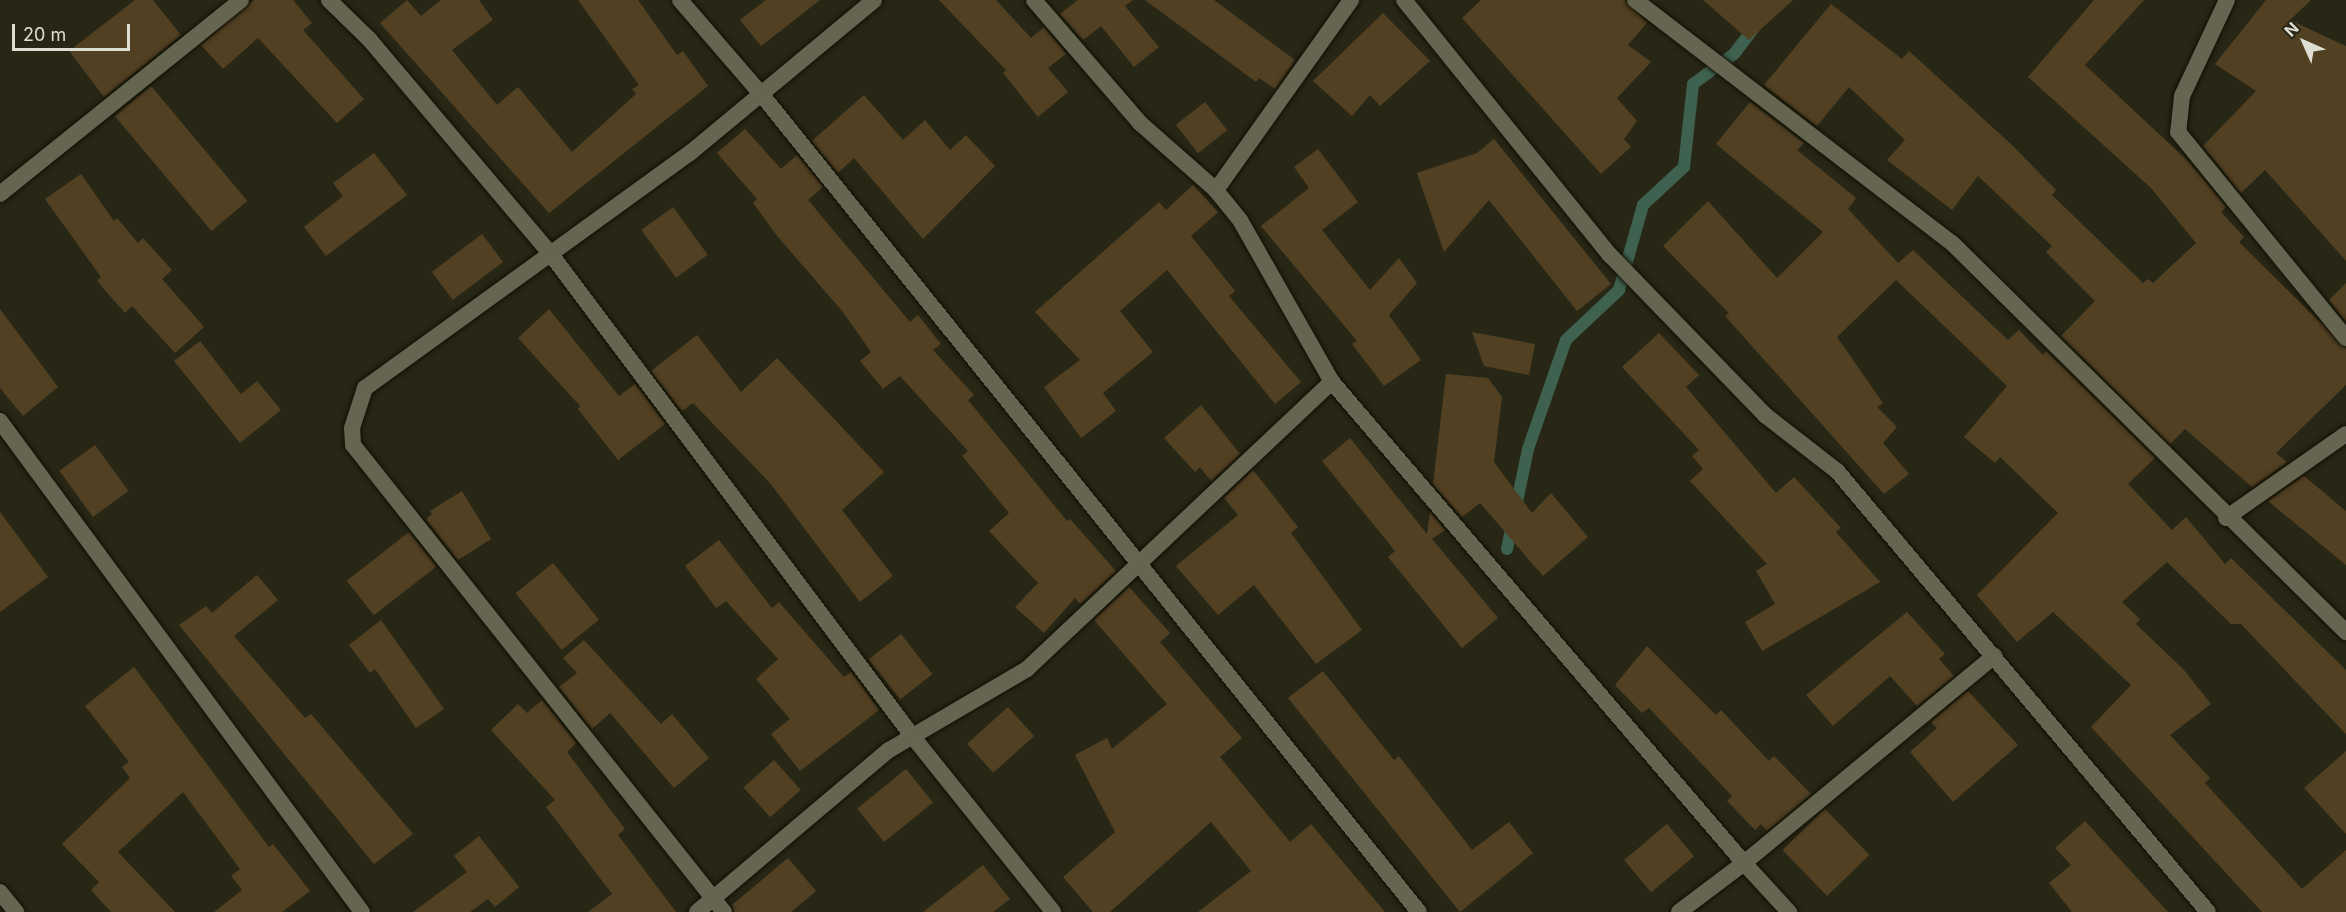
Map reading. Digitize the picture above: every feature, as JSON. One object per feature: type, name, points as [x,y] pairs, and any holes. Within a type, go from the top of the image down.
[{"type":"street","points":[[0,194],[241,0]]},
{"type":"street","points":[[329,0],[369,39],[550,253],[913,737],[1053,912]]},
{"type":"street","points":[[680,0],[762,95],[1419,912]]},
{"type":"street","points":[[719,905],[353,445],[352,428],[366,388],[762,95],[874,0]]},
{"type":"street","points":[[1034,0],[1140,123],[1216,190],[1240,220],[1332,382],[1744,863],[1789,912]]},
{"type":"street","points":[[1216,190],[1351,0]]},
{"type":"street","points":[[1404,0],[1610,255],[1765,415],[1837,471],[2208,912]]},
{"type":"street","points":[[1635,0],[1705,57],[1952,243],[2226,519],[2346,632]]},
{"type":"street","points":[[2227,0],[2182,96],[2178,132],[2346,338]]},
{"type":"street","points":[[697,912],[719,905],[889,750],[1027,669],[1141,566],[1332,382]]},
{"type":"street","points":[[0,421],[362,912]]},
{"type":"street","points":[[2226,519],[2346,434]]},
{"type":"street","points":[[1678,912],[1744,863],[1994,656]]},
{"type":"street","points":[[0,892],[16,912]]},
{"type":"building","points":[[135,0],[153,0],[181,35],[104,97],[69,51]]},
{"type":"building","points":[[254,0],[293,0],[312,23],[303,30],[364,99],[337,123],[258,38],[223,69],[201,45]]},
{"type":"building","points":[[407,0],[421,16],[441,0],[479,0],[493,20],[452,50],[497,105],[518,87],[572,152],[636,94],[632,89],[639,85],[578,0],[638,0],[677,55],[683,51],[708,86],[549,213],[380,23]]},
{"type":"building","points":[[766,0],[820,0],[761,46],[740,20]]},
{"type":"building","points":[[939,0],[996,0],[1031,38],[1044,27],[1066,54],[1048,68],[1068,92],[1038,117],[1003,73],[1006,70]]},
{"type":"building","points":[[1078,0],[1133,0],[1125,6],[1159,47],[1134,67],[1101,26],[1083,40],[1060,14]]},
{"type":"building","points":[[1145,0],[1214,0],[1295,60],[1275,89],[1259,78],[1256,82]]},
{"type":"building","points":[[1481,0],[1625,0],[1647,23],[1628,45],[1651,62],[1617,98],[1637,121],[1624,139],[1631,147],[1601,174],[1462,18]]},
{"type":"building","points":[[1703,0],[1793,0],[1749,40]]},
{"type":"building","points":[[2094,0],[2144,0],[2085,65],[2188,161],[2226,207],[2221,212],[2244,237],[2239,242],[2346,348],[2346,385],[2276,453],[2287,462],[2252,487],[2185,429],[2170,444],[2061,336],[2095,301],[2046,252],[2052,246],[1978,176],[1952,210],[1887,160],[1905,140],[1849,87],[1817,126],[1764,85],[1831,4],[1902,59],[1909,51],[2012,145],[2056,190],[2052,195],[2143,283],[2148,279],[2153,283],[2196,243],[2151,188],[2028,77]]},
{"type":"building","points":[[2266,0],[2311,0],[2290,20],[2346,46],[2346,261],[2265,170],[2241,193],[2203,146],[2256,91],[2215,64]]},
{"type":"building","points":[[1383,13],[1430,61],[1380,106],[1370,95],[1352,116],[1313,81]]},
{"type":"building","points":[[151,86],[247,201],[211,231],[115,116]]},
{"type":"building","points":[[864,95],[903,140],[925,120],[950,150],[966,135],[995,166],[923,239],[854,158],[838,173],[812,141]]},
{"type":"building","points":[[1205,102],[1227,130],[1198,153],[1176,125]]},
{"type":"building","points":[[1750,102],[1804,143],[1797,150],[1856,198],[1848,209],[1898,263],[1913,250],[2008,340],[2019,330],[2043,355],[2046,351],[2155,458],[2128,484],[2172,530],[2186,517],[2225,564],[2231,558],[2346,670],[2346,734],[2241,624],[2231,624],[2167,562],[2122,602],[2140,619],[2136,624],[2184,670],[2211,704],[2170,735],[2210,778],[2205,783],[2302,889],[2346,850],[2346,912],[2262,912],[2091,727],[2131,685],[2053,612],[2017,642],[1977,595],[2058,513],[2000,457],[1995,463],[1964,437],[2007,386],[1896,280],[1837,337],[1883,403],[1877,407],[1897,427],[1883,443],[1909,474],[1884,494],[1725,316],[1729,313],[1663,246],[1708,201],[1777,278],[1823,232],[1716,144]]},
{"type":"building","points":[[745,129],[781,169],[797,155],[823,187],[808,200],[910,322],[918,315],[941,344],[933,350],[974,395],[968,400],[1067,521],[1070,519],[1116,571],[1080,604],[1075,598],[1044,633],[1015,607],[1038,583],[989,531],[1009,513],[962,456],[968,451],[900,376],[883,389],[860,361],[871,352],[843,312],[778,237],[753,203],[757,199],[717,153]]},
{"type":"building","points":[[1494,139],[1611,284],[1577,311],[1489,200],[1444,252],[1417,173],[1477,153]]},
{"type":"building","points":[[1318,149],[1358,202],[1322,230],[1370,290],[1399,258],[1417,283],[1389,315],[1421,360],[1384,386],[1352,344],[1357,341],[1261,226],[1309,188],[1294,167]]},
{"type":"building","points":[[374,153],[407,195],[326,256],[304,227],[343,196],[333,183]]},
{"type":"building","points":[[81,174],[114,221],[117,218],[138,243],[143,238],[172,270],[162,279],[204,327],[175,353],[132,306],[125,313],[97,281],[101,277],[45,199]]},
{"type":"building","points":[[1193,185],[1218,212],[1191,236],[1235,291],[1229,296],[1301,382],[1275,404],[1167,270],[1120,311],[1153,352],[1103,393],[1116,411],[1081,438],[1044,387],[1080,360],[1035,312],[1159,202],[1166,210]]},
{"type":"building","points":[[673,207],[708,255],[676,278],[641,230]]},
{"type":"building","points":[[482,234],[503,262],[453,300],[432,272]]},
{"type":"building","points":[[2346,283],[2346,321],[2329,300]]},
{"type":"building","points":[[0,309],[58,387],[23,416],[0,388]]},
{"type":"building","points":[[549,309],[619,396],[635,384],[665,424],[618,460],[578,409],[580,406],[518,338]]},
{"type":"building","points":[[1472,332],[1535,344],[1529,375],[1484,366]]},
{"type":"building","points":[[1659,333],[1699,375],[1686,387],[1776,493],[1794,477],[1841,528],[1836,532],[1880,582],[1762,651],[1745,622],[1775,604],[1756,571],[1767,564],[1690,481],[1703,469],[1692,456],[1699,450],[1622,367]]},
{"type":"building","points":[[697,335],[741,392],[777,358],[884,472],[842,510],[893,576],[860,602],[770,483],[693,403],[682,411],[651,371]]},
{"type":"building","points":[[200,341],[241,394],[257,381],[281,410],[240,443],[174,361]]},
{"type":"building","points":[[1446,374],[1488,378],[1502,397],[1494,462],[1532,513],[1551,493],[1588,537],[1543,576],[1480,503],[1462,517],[1433,484]]},
{"type":"building","points":[[1201,405],[1240,454],[1211,481],[1200,467],[1195,472],[1164,438]]},
{"type":"building","points":[[1350,438],[1427,534],[1430,512],[1445,530],[1432,539],[1498,618],[1462,648],[1388,557],[1395,551],[1322,461]]},
{"type":"building","points":[[95,445],[129,491],[93,517],[59,471]]},
{"type":"building","points":[[1253,470],[1298,527],[1291,533],[1362,630],[1316,664],[1254,585],[1218,615],[1176,566],[1238,515],[1224,498]]},
{"type":"building","points":[[2304,476],[2346,511],[2346,565],[2268,501]]},
{"type":"building","points":[[462,491],[491,539],[458,560],[426,519],[432,514],[430,511]]},
{"type":"building","points":[[0,512],[48,577],[0,612]]},
{"type":"building","points":[[409,532],[436,567],[374,615],[347,581]]},
{"type":"building","points":[[719,540],[772,608],[779,602],[844,677],[851,672],[879,710],[800,771],[771,734],[790,719],[756,679],[778,659],[726,601],[716,608],[685,566]]},
{"type":"building","points":[[553,563],[599,620],[562,650],[516,593]]},
{"type":"building","points":[[257,575],[278,600],[234,636],[305,718],[311,714],[413,834],[374,864],[179,625],[206,606],[212,613]]},
{"type":"building","points":[[1129,587],[1170,633],[1160,642],[1242,738],[1220,757],[1290,842],[1311,824],[1385,912],[1198,912],[1251,871],[1211,822],[1110,912],[1093,912],[1063,877],[1115,832],[1075,755],[1107,738],[1112,749],[1167,704],[1094,620]]},
{"type":"building","points":[[1907,612],[1945,654],[1939,659],[1954,676],[1917,706],[1890,676],[1833,726],[1806,695]]},
{"type":"building","points":[[381,620],[444,709],[416,728],[375,669],[370,673],[349,645]]},
{"type":"building","points":[[901,634],[932,674],[900,699],[869,659]]},
{"type":"building","points":[[584,640],[661,724],[672,714],[709,758],[674,788],[610,713],[592,729],[559,687],[577,673],[563,658]]},
{"type":"building","points":[[1647,646],[1716,715],[1721,710],[1769,761],[1774,756],[1811,794],[1767,831],[1761,824],[1755,830],[1727,801],[1732,796],[1649,708],[1642,713],[1615,685]]},
{"type":"building","points":[[134,667],[269,847],[273,844],[310,891],[282,912],[214,912],[242,890],[231,876],[240,869],[183,792],[118,852],[175,912],[111,912],[91,890],[99,882],[62,844],[130,778],[122,767],[129,762],[85,706]]},
{"type":"building","points":[[1323,671],[1394,760],[1399,756],[1472,850],[1509,822],[1533,853],[1460,912],[1288,698]]},
{"type":"building","points":[[1968,691],[2018,745],[1953,802],[1910,752],[1937,728],[1931,722]]},
{"type":"building","points":[[542,700],[576,743],[567,752],[625,829],[618,835],[676,912],[588,912],[612,894],[546,807],[555,800],[491,730],[518,704],[527,713]]},
{"type":"building","points":[[1008,707],[1034,736],[993,773],[967,744]]},
{"type":"building","points":[[2346,751],[2346,834],[2304,788]]},
{"type":"building","points":[[774,760],[801,790],[770,817],[744,787]]},
{"type":"building","points":[[906,769],[933,802],[884,842],[857,809]]},
{"type":"building","points":[[1825,809],[1869,855],[1827,896],[1783,850]]},
{"type":"building","points":[[2085,821],[2168,912],[2072,912],[2049,883],[2071,865],[2055,848]]},
{"type":"building","points":[[1667,824],[1694,856],[1651,892],[1624,860]]},
{"type":"building","points":[[479,836],[519,887],[495,907],[488,899],[470,912],[413,912],[467,872],[454,856]]},
{"type":"building","points":[[788,858],[816,891],[791,912],[734,912],[732,905]]},
{"type":"building","points":[[983,865],[1010,899],[993,912],[923,912]]},
{"type":"waterway","points":[[1507,549],[1528,449],[1566,340],[1619,290],[1643,205],[1684,167],[1693,84],[1734,54],[1775,0]]}]
